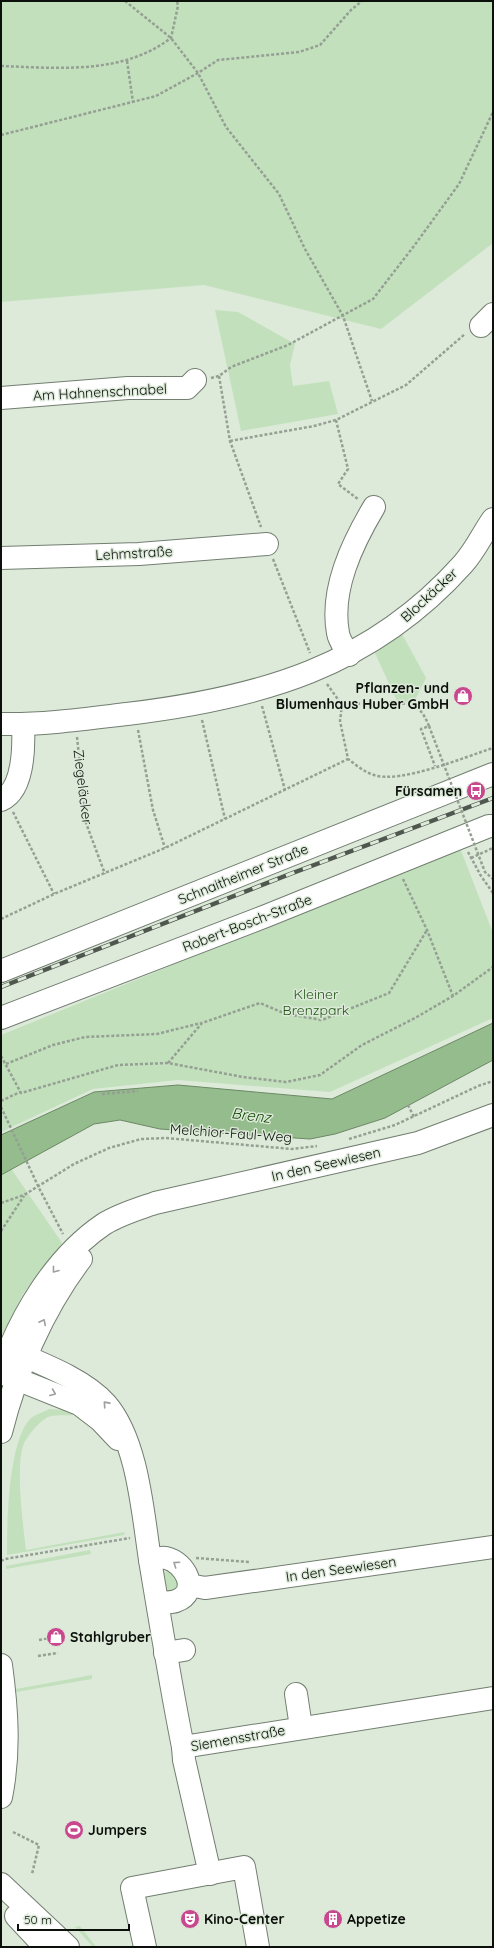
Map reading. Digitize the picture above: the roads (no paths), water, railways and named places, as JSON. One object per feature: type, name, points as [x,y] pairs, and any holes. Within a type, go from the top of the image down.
[{"type":"street","name":"Am Hahnenschnabel","points":[[1,398],[128,388],[187,388],[195,380]]},
{"type":"street","points":[[349,656],[338,634],[336,603],[344,570],[356,537],[374,508]]},
{"type":"street","name":"Blockäcker","points":[[24,725],[135,713],[198,704],[258,690],[314,661],[349,656],[398,624],[429,598],[464,563],[493,519]]},
{"type":"street","name":"Lehmstraße","points":[[1,558],[139,554],[267,544]]},
{"type":"street","points":[[1,724],[24,725],[24,747],[21,766],[14,786],[4,799]]},
{"type":"street","name":"Schnaitheimer Straße","points":[[1,971],[489,775]]},
{"type":"street","name":"Robert-Bosch-Straße","points":[[1,1018],[258,919],[489,826],[493,826]]},
{"type":"street","name":"In den Seewiesen","points":[[18,1354],[40,1291],[72,1251],[105,1224],[119,1216],[155,1204],[418,1143],[493,1115]]},
{"type":"street","name":"In den Seewiesen","points":[[1,1432],[6,1374],[62,1287],[84,1256],[102,1238],[155,1204]]},
{"type":"street","name":"Siemensstraße","points":[[18,1354],[76,1381],[97,1395],[106,1404],[119,1422],[138,1484],[158,1603],[174,1651],[182,1747],[344,1720],[493,1698]]},
{"type":"street","name":"Siemensstraße","points":[[6,1374],[63,1398],[89,1411],[129,1452]]},
{"type":"street","name":"In den Seewiesen","points":[[189,1585],[205,1588],[493,1547]]},
{"type":"street","points":[[150,1560],[164,1558],[177,1562],[187,1573],[189,1585],[186,1594],[177,1601],[158,1603]]},
{"type":"street","points":[[1,1665],[5,1702],[7,1751],[1,1797]]},
{"type":"street","points":[[296,1694],[301,1727]]},
{"type":"street","points":[[182,1747],[210,1874]]},
{"type":"street","points":[[145,1947],[132,1888],[244,1867],[258,1947]]},
{"type":"street","points":[[1,1884],[68,1947]]},
{"type":"street","points":[[1,1904],[19,1919],[46,1947]]},
{"type":"water","name":"Brenz","points":[[493,1023],[493,1060],[385,1118],[335,1134],[310,1139],[160,1129],[120,1120],[94,1124],[1,1175],[1,1135],[94,1092],[178,1085],[332,1099]]},
{"type":"railway","points":[[1,987],[290,874],[493,798]]},
{"type":"place","name":"Pflanzen- und Blumenhaus Huber GmbH","points":[[463,696]]},
{"type":"place","name":"Fürsamen","points":[[476,791]]},
{"type":"place","name":"Stahlgruber","points":[[56,1637]]},
{"type":"place","name":"Jumpers","points":[[74,1830]]},
{"type":"place","name":"Kino-Center","points":[[190,1919]]},
{"type":"place","name":"Appetize","points":[[333,1919]]},
{"type":"park label","name":"Kleiner Brenzpark","points":[[316,1002]]}]
